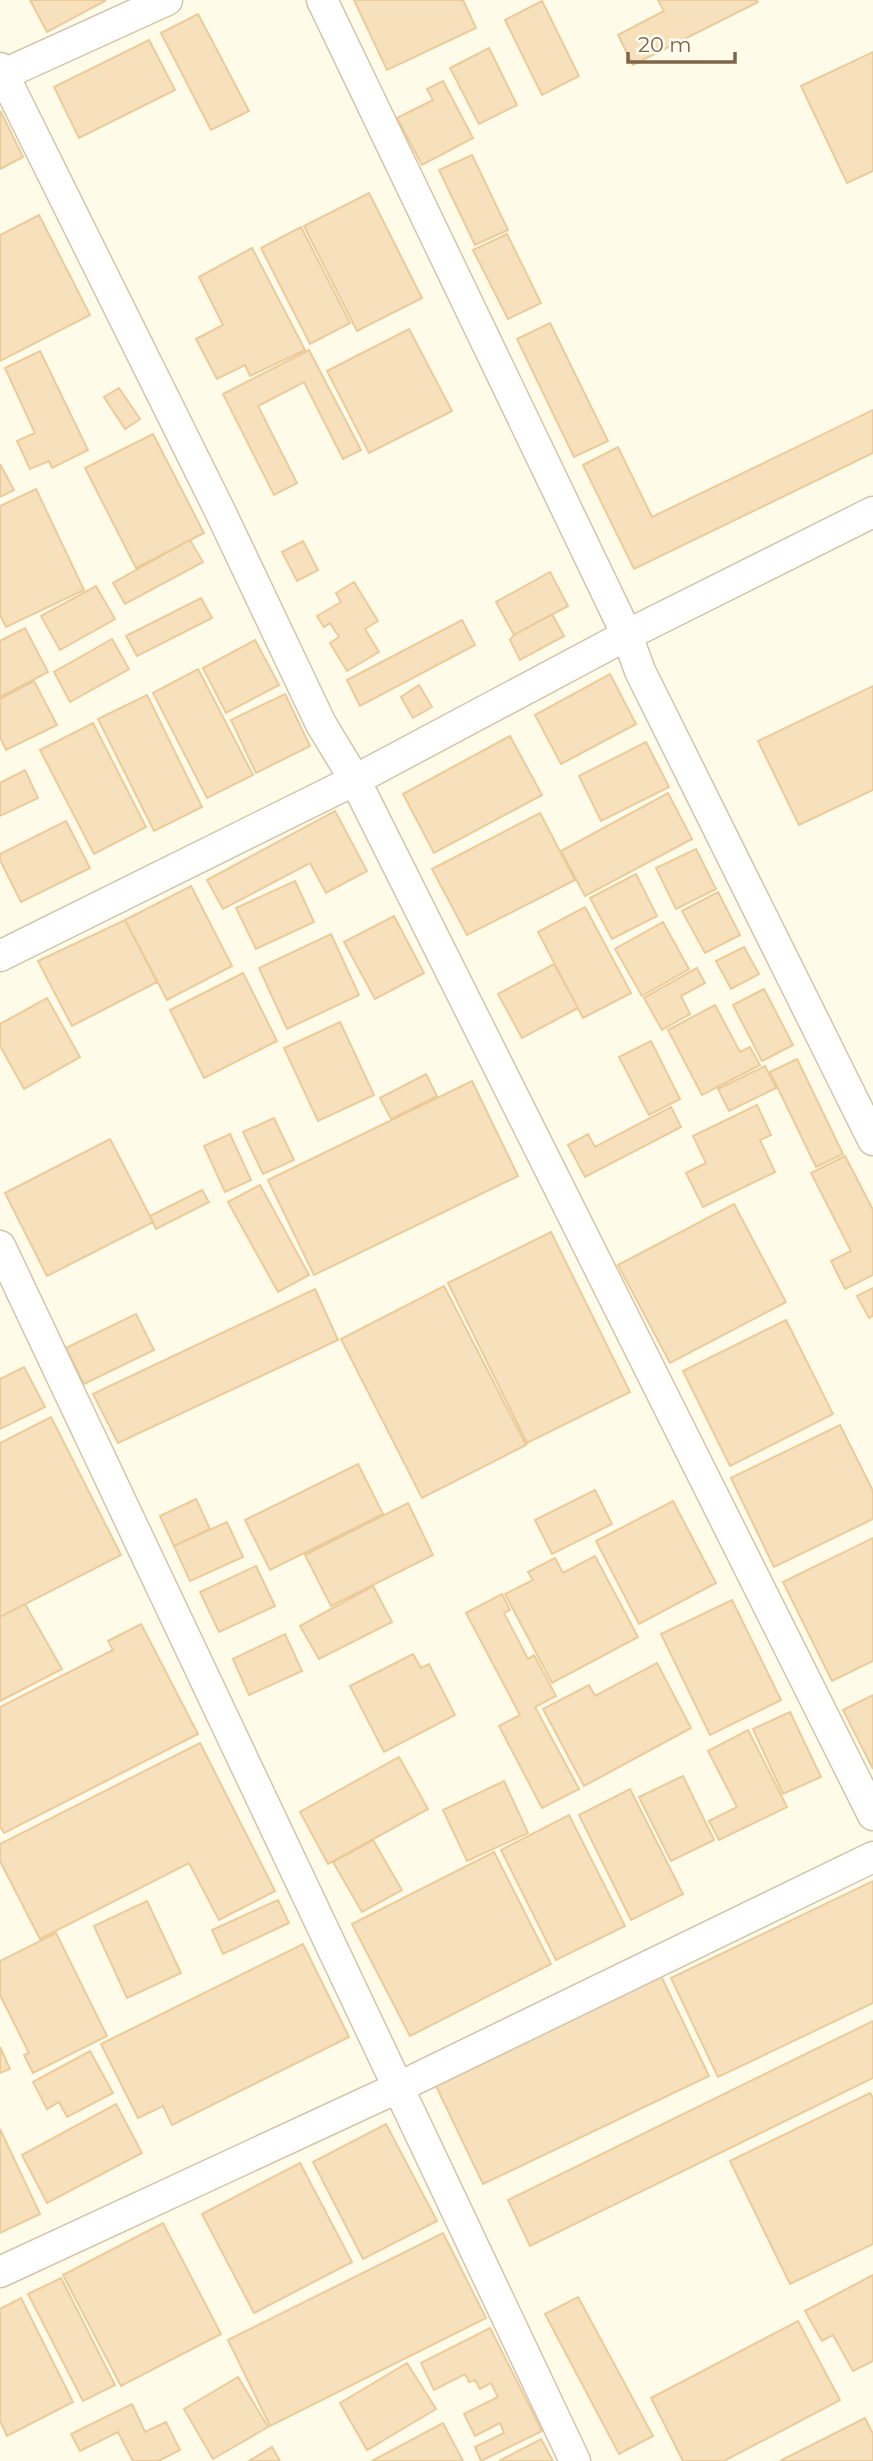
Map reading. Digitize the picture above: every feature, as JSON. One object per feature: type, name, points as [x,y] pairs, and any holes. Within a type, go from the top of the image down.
[{"type":"street","points":[[167,0],[1,73],[219,507],[321,724],[355,780],[873,1815]]},
{"type":"street","points":[[322,0],[627,635],[640,671],[873,1140]]},
{"type":"street","points":[[0,956],[355,780],[627,635],[873,512]]},
{"type":"street","points":[[0,1246],[575,2461]]},
{"type":"street","points":[[0,2272],[397,2088],[873,1857]]},
{"type":"building","points":[[30,0],[105,0],[105,1],[47,32]]},
{"type":"building","points":[[354,0],[463,0],[476,28],[387,70]]},
{"type":"building","points":[[658,0],[758,2],[633,65],[618,35],[664,11]]},
{"type":"building","points":[[542,1],[579,76],[542,95],[505,20]]},
{"type":"building","points":[[198,14],[249,111],[211,130],[161,33]]},
{"type":"building","points":[[149,40],[175,90],[79,138],[54,87]]},
{"type":"building","points":[[489,48],[517,105],[479,124],[450,68]]},
{"type":"building","points":[[873,52],[873,171],[847,183],[801,86]]},
{"type":"building","points":[[443,81],[473,138],[422,165],[397,118],[433,100],[427,89]]},
{"type":"building","points":[[0,113],[23,157],[0,169]]},
{"type":"building","points":[[472,155],[508,230],[475,245],[439,170]]},
{"type":"building","points":[[369,193],[422,298],[357,331],[304,226]]},
{"type":"building","points":[[39,215],[90,315],[0,361],[0,235]]},
{"type":"building","points":[[301,227],[350,323],[310,344],[261,248]]},
{"type":"building","points":[[507,234],[541,303],[508,319],[473,250]]},
{"type":"building","points":[[252,248],[305,350],[250,376],[245,365],[217,379],[196,339],[223,325],[199,277]]},
{"type":"building","points":[[550,323],[608,441],[574,457],[517,339]]},
{"type":"building","points":[[409,329],[452,411],[369,453],[327,371]]},
{"type":"building","points":[[309,350],[361,450],[343,459],[304,382],[258,406],[297,483],[274,495],[223,394]]},
{"type":"building","points":[[40,351],[88,450],[52,468],[49,461],[30,469],[17,441],[35,433],[5,368]]},
{"type":"building","points":[[119,388],[140,419],[125,429],[104,397]]},
{"type":"building","points":[[873,410],[873,453],[634,569],[583,465],[618,447],[652,517]]},
{"type":"building","points":[[153,434],[204,533],[136,568],[85,468]]},
{"type":"building","points":[[0,464],[14,490],[0,497]]},
{"type":"building","points":[[36,489],[84,590],[6,627],[0,615],[0,506]]},
{"type":"building","points":[[190,540],[203,562],[125,604],[113,583]]},
{"type":"building","points":[[303,541],[318,570],[297,581],[282,552]]},
{"type":"building","points":[[550,572],[568,606],[514,635],[496,602]]},
{"type":"building","points":[[354,582],[378,621],[365,629],[379,652],[347,671],[330,643],[339,637],[330,623],[324,627],[317,616],[341,602],[336,593]]},
{"type":"building","points":[[96,586],[115,619],[60,650],[41,616]]},
{"type":"building","points":[[201,598],[212,618],[137,656],[126,636]]},
{"type":"building","points":[[552,614],[564,636],[520,660],[510,640],[514,635]]},
{"type":"building","points":[[462,620],[475,645],[360,706],[347,680]]},
{"type":"building","points":[[25,628],[48,672],[0,697],[0,641]]},
{"type":"building","points":[[112,639],[129,669],[70,702],[54,672]]},
{"type":"building","points":[[255,640],[279,685],[226,713],[203,668]]},
{"type":"building","points":[[198,669],[253,775],[207,798],[153,693]]},
{"type":"building","points":[[610,674],[636,724],[561,764],[535,715]]},
{"type":"building","points":[[34,681],[57,725],[6,750],[0,737],[0,699]]},
{"type":"building","points":[[419,685],[432,707],[413,718],[401,697]]},
{"type":"building","points":[[873,686],[873,790],[799,825],[758,741]]},
{"type":"building","points":[[285,694],[310,746],[256,773],[231,720]]},
{"type":"building","points":[[147,695],[202,807],[154,831],[98,719]]},
{"type":"building","points":[[93,723],[146,827],[94,854],[40,750]]},
{"type":"building","points":[[510,736],[542,795],[434,853],[403,794]]},
{"type":"building","points":[[646,742],[669,787],[601,821],[579,776]]},
{"type":"building","points":[[25,770],[38,798],[0,816],[0,783]]},
{"type":"building","points":[[668,793],[692,839],[585,896],[561,851]]},
{"type":"building","points":[[335,811],[367,871],[326,893],[310,863],[223,909],[207,880]]},
{"type":"building","points":[[540,813],[575,880],[467,935],[432,869]]},
{"type":"building","points":[[66,821],[90,868],[21,902],[0,860],[0,854]]},
{"type":"building","points":[[696,849],[716,889],[676,909],[656,868]]},
{"type":"building","points":[[636,874],[657,916],[612,939],[590,898]]},
{"type":"building","points":[[295,881],[314,922],[256,949],[236,908]]},
{"type":"building","points":[[191,886],[232,966],[167,1000],[125,920]]},
{"type":"building","points":[[718,892],[740,935],[705,953],[682,911]]},
{"type":"building","points":[[585,907],[631,993],[583,1018],[538,932]]},
{"type":"building","points":[[394,916],[424,973],[375,999],[344,942]]},
{"type":"building","points":[[125,920],[157,982],[72,1026],[38,961]]},
{"type":"building","points":[[663,922],[689,969],[642,996],[615,949]]},
{"type":"building","points":[[331,934],[359,995],[287,1029],[259,968]]},
{"type":"building","points":[[744,947],[759,974],[731,989],[716,961]]},
{"type":"building","points":[[554,964],[578,1008],[522,1038],[498,994]]},
{"type":"building","points":[[697,968],[705,983],[681,996],[690,1014],[662,1030],[644,998]]},
{"type":"building","points":[[243,973],[277,1041],[204,1078],[170,1010]]},
{"type":"building","points":[[764,989],[793,1045],[762,1061],[733,1005]]},
{"type":"building","points":[[47,998],[80,1057],[24,1089],[0,1046],[0,1024]]},
{"type":"building","points":[[715,1005],[740,1052],[750,1047],[760,1065],[702,1095],[668,1030]]},
{"type":"building","points":[[340,1022],[374,1095],[318,1121],[284,1048]]},
{"type":"building","points":[[651,1041],[680,1099],[649,1115],[619,1057]]},
{"type":"building","points":[[797,1059],[843,1154],[816,1167],[770,1072]]},
{"type":"building","points":[[765,1066],[776,1088],[729,1111],[718,1089]]},
{"type":"building","points":[[426,1074],[437,1096],[391,1119],[380,1098]]},
{"type":"building","points":[[472,1081],[518,1176],[314,1275],[268,1180]]},
{"type":"building","points":[[757,1105],[771,1135],[760,1140],[775,1172],[703,1207],[686,1173],[706,1163],[693,1136]]},
{"type":"building","points":[[671,1107],[681,1127],[585,1177],[568,1145],[588,1134],[595,1147]]},
{"type":"building","points":[[274,1118],[294,1160],[263,1174],[243,1132]]},
{"type":"building","points":[[230,1134],[251,1180],[225,1192],[204,1146]]},
{"type":"building","points":[[110,1139],[153,1222],[47,1276],[5,1193]]},
{"type":"building","points":[[845,1156],[873,1210],[873,1275],[845,1289],[831,1261],[851,1251],[811,1173]]},
{"type":"building","points":[[260,1185],[309,1275],[278,1292],[228,1202]]},
{"type":"building","points":[[202,1190],[209,1202],[156,1229],[150,1216]]},
{"type":"building","points":[[734,1204],[786,1302],[670,1363],[618,1265]]},
{"type":"building","points":[[551,1232],[630,1392],[527,1443],[448,1283]]},
{"type":"building","points":[[444,1286],[526,1445],[422,1498],[341,1339]]},
{"type":"building","points":[[873,1288],[873,1316],[869,1318],[857,1296]]},
{"type":"building","points":[[315,1289],[338,1340],[118,1443],[93,1394]]},
{"type":"building","points":[[136,1314],[154,1350],[84,1384],[66,1348]]},
{"type":"building","points":[[786,1320],[833,1414],[730,1466],[683,1371]]},
{"type":"building","points":[[24,1367],[45,1407],[0,1429],[0,1379]]},
{"type":"building","points":[[51,1417],[121,1555],[0,1617],[0,1443]]},
{"type":"building","points":[[840,1425],[873,1491],[873,1519],[774,1567],[731,1478]]},
{"type":"building","points":[[358,1464],[383,1514],[270,1570],[245,1520]]},
{"type":"building","points":[[595,1490],[612,1524],[552,1554],[535,1520]]},
{"type":"building","points":[[196,1499],[210,1529],[174,1546],[160,1516]]},
{"type":"building","points":[[673,1501],[716,1583],[639,1624],[596,1541]]},
{"type":"building","points":[[408,1503],[433,1555],[331,1606],[305,1555]]},
{"type":"building","points":[[227,1522],[243,1557],[190,1581],[174,1546]]},
{"type":"building","points":[[873,1538],[873,1661],[832,1681],[783,1582]]},
{"type":"building","points":[[595,1556],[638,1637],[552,1683],[505,1594],[533,1580],[528,1572],[555,1558],[563,1573]]},
{"type":"building","points":[[256,1566],[275,1606],[219,1632],[200,1592]]},
{"type":"building","points":[[373,1586],[392,1622],[319,1659],[300,1626]]},
{"type":"building","points":[[502,1594],[510,1610],[504,1613],[528,1659],[534,1655],[556,1696],[535,1707],[579,1789],[542,1808],[499,1726],[520,1715],[466,1613]]},
{"type":"building","points":[[732,1600],[781,1700],[710,1735],[661,1634]]},
{"type":"building","points":[[25,1604],[62,1669],[0,1701],[0,1617]]},
{"type":"building","points":[[141,1624],[198,1734],[4,1833],[0,1826],[0,1707],[113,1650],[108,1641]]},
{"type":"building","points":[[285,1634],[302,1671],[249,1695],[233,1659]]},
{"type":"building","points":[[413,1654],[421,1668],[429,1664],[455,1715],[384,1752],[350,1686]]},
{"type":"building","points":[[657,1663],[691,1728],[584,1786],[543,1709],[589,1685],[595,1696]]},
{"type":"building","points":[[873,1695],[873,1769],[843,1710]]},
{"type":"building","points":[[790,1712],[821,1777],[783,1794],[753,1729]]},
{"type":"building","points":[[748,1730],[787,1807],[719,1840],[709,1821],[737,1807],[708,1751]]},
{"type":"building","points":[[200,1743],[275,1891],[219,1920],[189,1863],[40,1939],[0,1861],[0,1844]]},
{"type":"building","points":[[399,1757],[428,1809],[328,1864],[300,1812]]},
{"type":"building","points":[[683,1776],[714,1840],[671,1861],[639,1797]]},
{"type":"building","points":[[504,1781],[528,1833],[467,1861],[443,1810]]},
{"type":"building","points":[[630,1789],[683,1894],[631,1920],[579,1815]]},
{"type":"building","points":[[569,1815],[625,1926],[556,1960],[501,1850]]},
{"type":"building","points":[[373,1840],[402,1890],[362,1912],[333,1862]]},
{"type":"building","points":[[494,1852],[551,1964],[410,2036],[352,1924]]},
{"type":"building","points":[[873,1881],[873,2003],[718,2077],[671,1978]]},
{"type":"building","points":[[278,1900],[289,1923],[223,1954],[212,1930]]},
{"type":"building","points":[[147,1901],[181,1973],[127,1998],[94,1926]]},
{"type":"building","points":[[56,1933],[107,2036],[33,2073],[24,2055],[29,2053],[0,1995],[0,1961]]},
{"type":"building","points":[[303,1944],[349,2037],[172,2125],[163,2106],[138,2118],[101,2044]]},
{"type":"building","points":[[661,1976],[709,2076],[483,2184],[435,2084]]},
{"type":"building","points":[[873,2021],[873,2078],[530,2246],[508,2200]]},
{"type":"building","points":[[0,2047],[10,2069],[0,2073]]},
{"type":"building","points":[[90,2051],[113,2093],[67,2117],[59,2102],[47,2109],[33,2082]]},
{"type":"building","points":[[870,2093],[873,2098],[873,2244],[790,2284],[730,2161]]},
{"type":"building","points":[[116,2104],[142,2153],[47,2203],[22,2155]]},
{"type":"building","points":[[386,2124],[437,2221],[363,2259],[313,2162]]},
{"type":"building","points":[[0,2129],[40,2214],[0,2233]]},
{"type":"building","points":[[300,2163],[352,2262],[254,2313],[202,2214]]},
{"type":"building","points":[[163,2223],[221,2334],[121,2386],[63,2275]]},
{"type":"building","points":[[443,2233],[486,2318],[270,2426],[228,2340]]},
{"type":"building","points":[[873,2275],[873,2361],[853,2371],[833,2335],[822,2341],[805,2311]]},
{"type":"building","points":[[61,2278],[115,2385],[83,2401],[28,2294]]},
{"type":"building","points":[[578,2297],[653,2436],[619,2454],[545,2314]]},
{"type":"building","points":[[21,2298],[73,2402],[7,2436],[0,2421],[0,2309]]},
{"type":"building","points":[[798,2321],[840,2400],[724,2461],[683,2461],[651,2398]]},
{"type":"building","points":[[490,2328],[542,2431],[481,2461],[475,2447],[504,2433],[500,2423],[475,2436],[464,2414],[498,2397],[491,2383],[480,2389],[475,2380],[469,2382],[465,2374],[434,2390],[421,2363]]},
{"type":"building","points":[[407,2363],[436,2409],[367,2450],[340,2403]]},
{"type":"building","points":[[238,2377],[268,2427],[213,2459],[184,2409]]},
{"type":"building","points":[[132,2404],[145,2432],[166,2422],[180,2450],[158,2461],[133,2461],[118,2432],[80,2451],[71,2434]]},
{"type":"building","points":[[865,2418],[873,2434],[873,2461],[780,2461]]},
{"type":"building","points":[[443,2423],[463,2461],[372,2461]]},
{"type":"building","points":[[541,2439],[553,2461],[499,2461]]},
{"type":"building","points":[[272,2447],[280,2461],[249,2461]]}]
